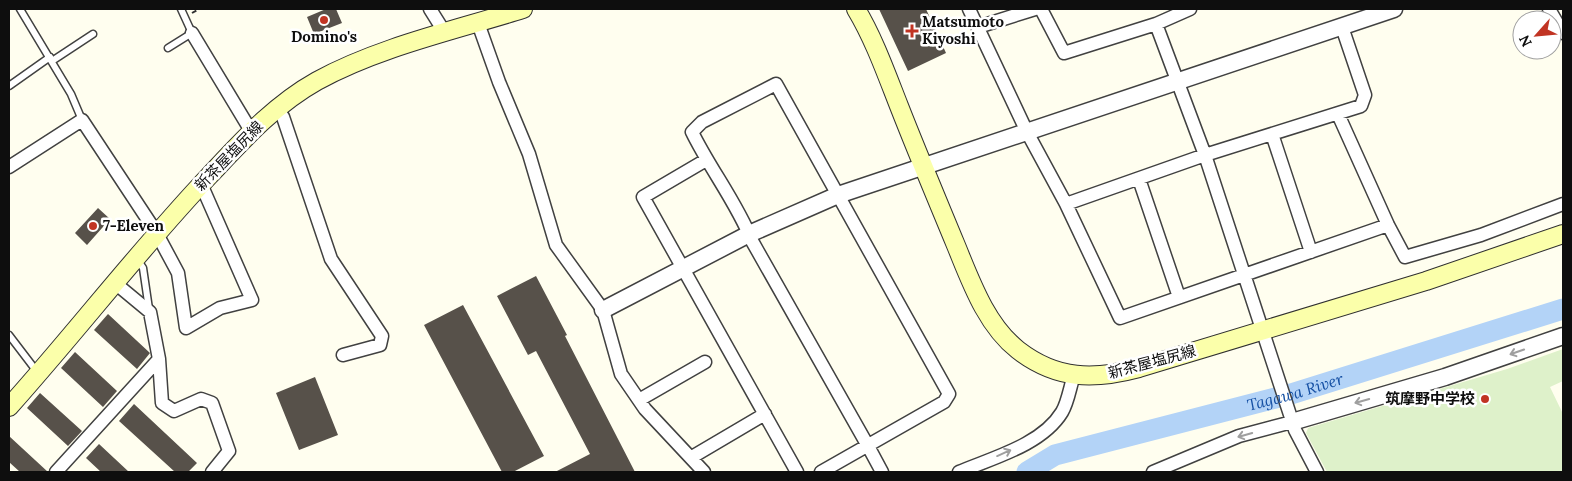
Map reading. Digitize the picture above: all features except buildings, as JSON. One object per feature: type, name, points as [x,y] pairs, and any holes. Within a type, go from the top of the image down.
[{"type":"main road","name":"新茶屋塩尻線","points":[[9,407],[39,374],[156,232],[251,131],[277,108],[316,82],[342,69],[445,33],[523,9]]},
{"type":"main road","name":"新茶屋塩尻線","points":[[856,9],[876,49],[970,279],[994,324],[1017,349],[1028,357],[1074,375],[1096,377],[1114,374],[1264,338],[1563,234]]},
{"type":"street","points":[[430,9],[445,33]]},
{"type":"street","points":[[969,9],[1027,132],[1066,204],[1120,318],[1388,225]]},
{"type":"street","points":[[978,27],[1035,9]]},
{"type":"street","points":[[1041,9],[1064,53],[1156,24],[1190,9]]},
{"type":"street","points":[[603,310],[749,234],[838,195],[1394,9]]},
{"type":"street","points":[[1550,9],[1563,33]]},
{"type":"street","points":[[478,23],[499,82],[529,154],[556,245],[603,310],[620,374],[640,400],[704,472]]},
{"type":"street","points":[[1156,24],[1205,156],[1291,417],[1317,472]]},
{"type":"street","points":[[1066,204],[1205,156],[1361,106],[1365,95],[1342,27]]},
{"type":"street","points":[[192,33],[251,131]]},
{"type":"street","points":[[821,472],[868,446],[944,402],[949,394],[776,84],[702,122],[692,132],[706,160],[749,234],[868,446],[882,472]]},
{"type":"street","points":[[277,108],[283,116],[331,259],[382,336],[380,345],[343,355]]},
{"type":"street","points":[[1338,114],[1388,225],[1405,257],[1481,236],[1563,204]]},
{"type":"street","points":[[9,167],[82,120],[156,232],[178,273],[186,328],[220,308],[252,300],[201,184]]},
{"type":"street","points":[[1272,134],[1312,252]]},
{"type":"street","points":[[706,160],[643,197],[798,472]]},
{"type":"street","points":[[1139,180],[1179,297]]},
{"type":"street","points":[[115,283],[150,312],[159,359],[162,403],[174,411],[201,399],[212,403],[229,451],[212,472]]},
{"type":"street","points":[[1152,472],[1291,417],[1446,377],[1563,336]]},
{"type":"street","points":[[56,472],[159,359]]},
{"type":"street","points":[[640,400],[705,362]]},
{"type":"street","points":[[959,472],[1041,435],[1056,422],[1063,410],[1074,375]]},
{"type":"street","points":[[692,457],[765,414]]},
{"type":"lane","points":[[20,9],[71,94],[82,120]]},
{"type":"lane","points":[[168,48],[192,33],[181,9]]},
{"type":"lane","points":[[9,86],[92,34]]},
{"type":"lane","points":[[135,257],[143,268],[150,312]]},
{"type":"lane","points":[[9,335],[39,374]]},
{"type":"green space","name":"筑摩野中学校","points":[[1563,349],[1563,381],[1550,387],[1563,414],[1563,472],[1327,472],[1306,433],[1308,428],[1507,369]]},
{"type":"waterway","name":"Tagawa River","points":[[1027,472],[1055,455],[1291,394],[1563,309]]},
{"type":"place","name":"Domino's","points":[[324,20]]},
{"type":"place","name":"Matsumoto Kiyoshi","points":[[912,31]]},
{"type":"place","name":"7-Eleven","points":[[93,226]]},
{"type":"place","name":"筑摩野中学校","points":[[1485,399]]}]
